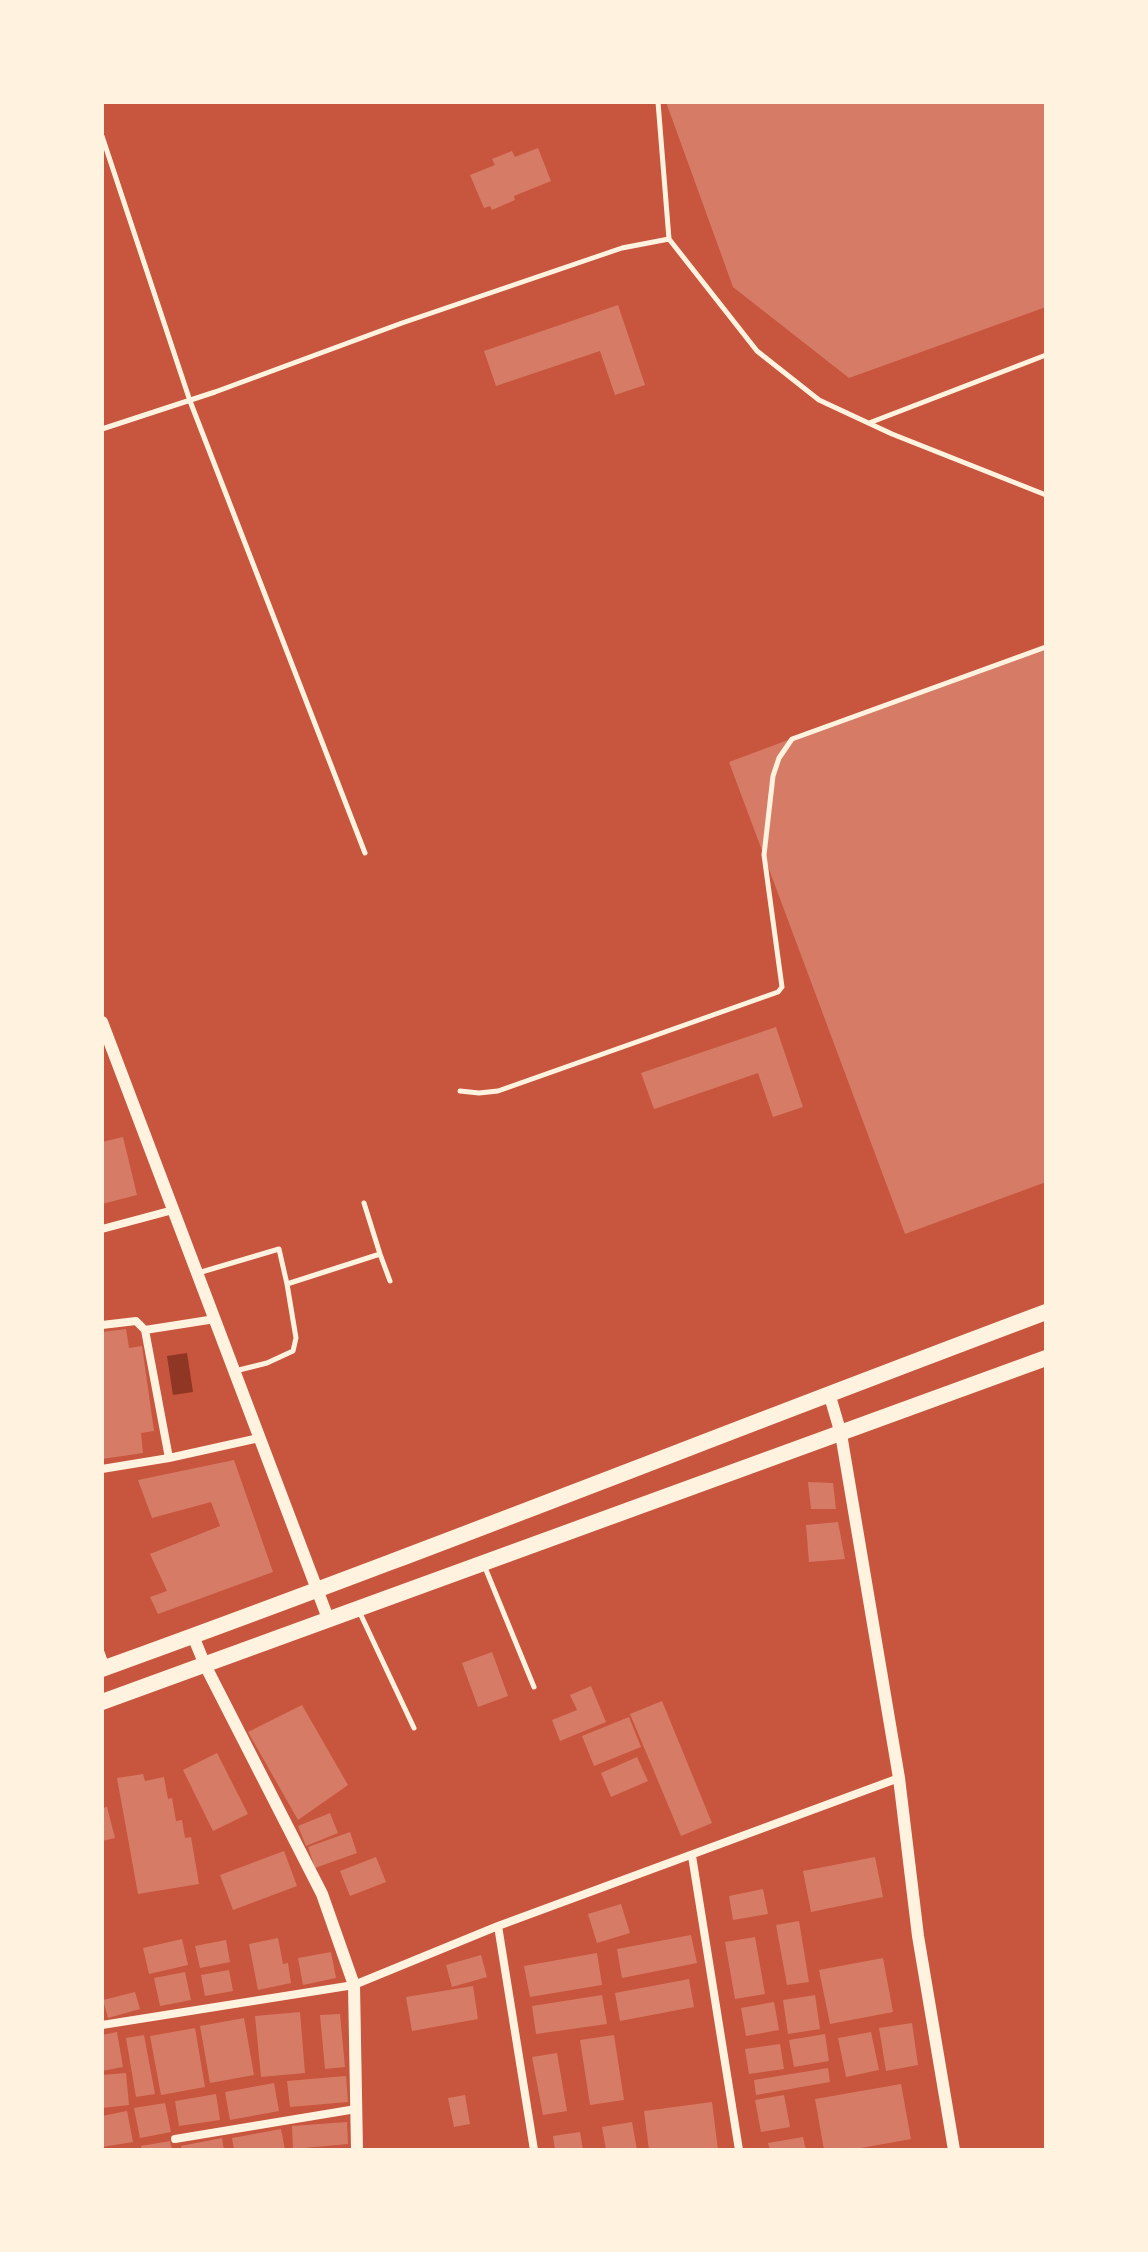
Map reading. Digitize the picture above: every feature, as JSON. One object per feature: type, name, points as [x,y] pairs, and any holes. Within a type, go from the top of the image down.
[{"type":"main road","points":[[104,1663],[193,1636],[318,1591],[1046,1312]]},
{"type":"main road","points":[[102,1702],[1046,1358]]},
{"type":"street","points":[[102,1022],[329,1621]]},
{"type":"street","points":[[102,1229],[173,1210]]},
{"type":"street","points":[[145,1330],[215,1319]]},
{"type":"street","points":[[102,1325],[136,1321],[145,1330],[169,1458]]},
{"type":"street","points":[[829,1393],[841,1434],[899,1778],[918,1936],[954,2150]]},
{"type":"street","points":[[102,1469],[259,1438]]},
{"type":"street","points":[[193,1636],[322,1894],[354,1985],[357,2150]]},
{"type":"street","points":[[102,2025],[354,1985],[498,1926],[899,1778]]},
{"type":"street","points":[[692,1856],[739,2150]]},
{"type":"street","points":[[498,1926],[534,2150]]},
{"type":"street","points":[[175,2139],[356,2109]]},
{"type":"lane","points":[[658,102],[669,239],[757,351],[819,400],[1046,495]]},
{"type":"lane","points":[[102,136],[190,401],[365,853]]},
{"type":"lane","points":[[102,429],[190,401],[402,323],[622,248],[669,239]]},
{"type":"lane","points":[[869,423],[1046,355]]},
{"type":"lane","points":[[460,1091],[498,1091],[778,992],[782,987],[764,855],[773,776],[779,758],[792,739],[1046,647]]},
{"type":"lane","points":[[364,1203],[390,1281]]},
{"type":"lane","points":[[197,1273],[279,1249],[296,1338],[293,1351],[267,1363],[234,1371]]},
{"type":"lane","points":[[287,1284],[380,1254]]},
{"type":"lane","points":[[484,1564],[534,1687]]},
{"type":"lane","points":[[359,1610],[414,1728]]},
{"type":"shaded area","points":[[187,1353],[193,1392],[173,1395],[167,1356]]},
{"type":"building","points":[[666,102],[1046,102],[1046,307],[849,378],[733,287]]},
{"type":"building","points":[[538,148],[551,181],[514,196],[515,200],[492,210],[490,206],[484,208],[470,175],[495,165],[492,159],[512,151],[515,157]]},
{"type":"building","points":[[618,305],[645,385],[615,395],[600,351],[496,386],[484,351]]},
{"type":"building","points":[[1046,644],[1046,1182],[905,1234],[729,762]]},
{"type":"building","points":[[776,1027],[803,1107],[773,1117],[758,1073],[654,1109],[641,1073]]},
{"type":"building","points":[[123,1137],[137,1195],[102,1204],[102,1142]]},
{"type":"building","points":[[126,1329],[129,1348],[142,1346],[154,1431],[141,1433],[143,1453],[102,1459],[102,1332]]},
{"type":"building","points":[[234,1460],[273,1572],[158,1614],[150,1597],[167,1591],[150,1554],[220,1526],[211,1502],[152,1518],[138,1480]]},
{"type":"building","points":[[808,1482],[833,1483],[836,1509],[811,1509]]},
{"type":"building","points":[[838,1522],[845,1559],[809,1562],[806,1525]]},
{"type":"building","points":[[492,1652],[508,1696],[478,1707],[462,1663]]},
{"type":"building","points":[[591,1686],[606,1722],[560,1741],[552,1720],[577,1710],[570,1695]]},
{"type":"building","points":[[662,1701],[712,1823],[681,1836],[630,1714]]},
{"type":"building","points":[[302,1705],[348,1785],[298,1820],[248,1732]]},
{"type":"building","points":[[629,1717],[641,1747],[594,1766],[582,1736]]},
{"type":"building","points":[[217,1753],[248,1814],[213,1831],[183,1770]]},
{"type":"building","points":[[637,1757],[648,1781],[611,1797],[601,1773]]},
{"type":"building","points":[[143,1774],[145,1781],[164,1777],[176,1821],[182,1820],[185,1838],[191,1837],[199,1884],[138,1894],[117,1778]]},
{"type":"building","points":[[107,1807],[115,1838],[102,1841],[102,1808]]},
{"type":"building","points":[[330,1813],[338,1833],[306,1846],[298,1826]]},
{"type":"building","points":[[350,1832],[357,1853],[315,1868],[308,1847]]},
{"type":"building","points":[[284,1851],[297,1886],[233,1910],[220,1875]]},
{"type":"building","points":[[376,1857],[386,1882],[350,1896],[340,1871]]},
{"type":"building","points":[[875,1857],[883,1897],[811,1912],[803,1871]]},
{"type":"building","points":[[763,1889],[768,1914],[733,1920],[729,1896]]},
{"type":"building","points":[[621,1904],[630,1933],[597,1943],[588,1914]]},
{"type":"building","points":[[799,1921],[809,1982],[787,1985],[776,1925]]},
{"type":"building","points":[[691,1935],[697,1963],[622,1978],[617,1949]]},
{"type":"building","points":[[755,1937],[765,1994],[735,1999],[725,1942]]},
{"type":"building","points":[[278,1938],[283,1964],[288,1963],[291,1983],[258,1990],[249,1944]]},
{"type":"building","points":[[182,1939],[188,1965],[149,1974],[143,1948]]},
{"type":"building","points":[[226,1940],[230,1962],[200,1968],[195,1946]]},
{"type":"building","points":[[331,1952],[336,1978],[303,1985],[298,1958]]},
{"type":"building","points":[[597,1953],[602,1985],[530,1997],[524,1966]]},
{"type":"building","points":[[481,1955],[487,1977],[452,1987],[446,1965]]},
{"type":"building","points":[[883,1958],[893,2012],[830,2024],[819,1970]]},
{"type":"building","points":[[229,1970],[233,1991],[205,1996],[201,1975]]},
{"type":"building","points":[[185,1972],[191,2000],[160,2006],[154,1978]]},
{"type":"building","points":[[689,1979],[694,2007],[620,2021],[615,1993]]},
{"type":"building","points":[[473,1986],[478,2019],[412,2031],[406,1997]]},
{"type":"building","points":[[135,1992],[140,2009],[108,2018],[103,2000]]},
{"type":"building","points":[[602,1995],[607,2024],[536,2034],[532,2006]]},
{"type":"building","points":[[815,1995],[820,2029],[788,2034],[783,2000]]},
{"type":"building","points":[[774,2002],[779,2030],[746,2036],[741,2008]]},
{"type":"building","points":[[300,2012],[305,2073],[261,2077],[255,2016]]},
{"type":"building","points":[[340,2014],[345,2067],[325,2069],[320,2015]]},
{"type":"building","points":[[244,2018],[254,2075],[210,2083],[200,2026]]},
{"type":"building","points":[[912,2023],[918,2065],[886,2071],[879,2028]]},
{"type":"building","points":[[195,2028],[205,2087],[161,2095],[150,2036]]},
{"type":"building","points":[[117,2032],[123,2067],[102,2071],[102,2035]]},
{"type":"building","points":[[871,2032],[879,2070],[846,2077],[838,2038]]},
{"type":"building","points":[[825,2034],[829,2061],[794,2067],[789,2040]]},
{"type":"building","points":[[144,2035],[155,2094],[136,2097],[126,2038]]},
{"type":"building","points":[[614,2035],[624,2100],[590,2105],[580,2040]]},
{"type":"building","points":[[780,2044],[784,2069],[749,2074],[745,2049]]},
{"type":"building","points":[[557,2053],[567,2111],[543,2115],[532,2057]]},
{"type":"building","points":[[828,2068],[830,2082],[756,2095],[754,2080]]},
{"type":"building","points":[[126,2073],[129,2105],[102,2108],[102,2075]]},
{"type":"building","points":[[346,2076],[348,2102],[290,2107],[287,2081]]},
{"type":"building","points":[[274,2083],[279,2111],[230,2120],[225,2092]]},
{"type":"building","points":[[901,2084],[911,2139],[850,2150],[824,2150],[815,2099]]},
{"type":"building","points":[[216,2094],[220,2120],[179,2126],[175,2101]]},
{"type":"building","points":[[465,2095],[470,2124],[454,2127],[448,2098]]},
{"type":"building","points":[[784,2095],[790,2127],[761,2132],[755,2100]]},
{"type":"building","points":[[712,2102],[718,2150],[649,2150],[644,2111]]},
{"type":"building","points":[[165,2103],[171,2132],[140,2138],[134,2108]]},
{"type":"building","points":[[127,2111],[133,2142],[102,2147],[102,2116]]},
{"type":"building","points":[[347,2122],[348,2144],[293,2149],[292,2126]]},
{"type":"building","points":[[632,2122],[637,2150],[606,2150],[602,2127]]},
{"type":"building","points":[[281,2129],[285,2150],[234,2150],[232,2138]]},
{"type":"building","points":[[580,2132],[583,2150],[555,2150],[553,2136]]},
{"type":"building","points":[[803,2137],[806,2150],[770,2150],[768,2143]]},
{"type":"building","points":[[222,2138],[224,2150],[182,2150],[181,2146]]},
{"type":"building","points":[[170,2141],[172,2150],[142,2150],[141,2146]]}]
